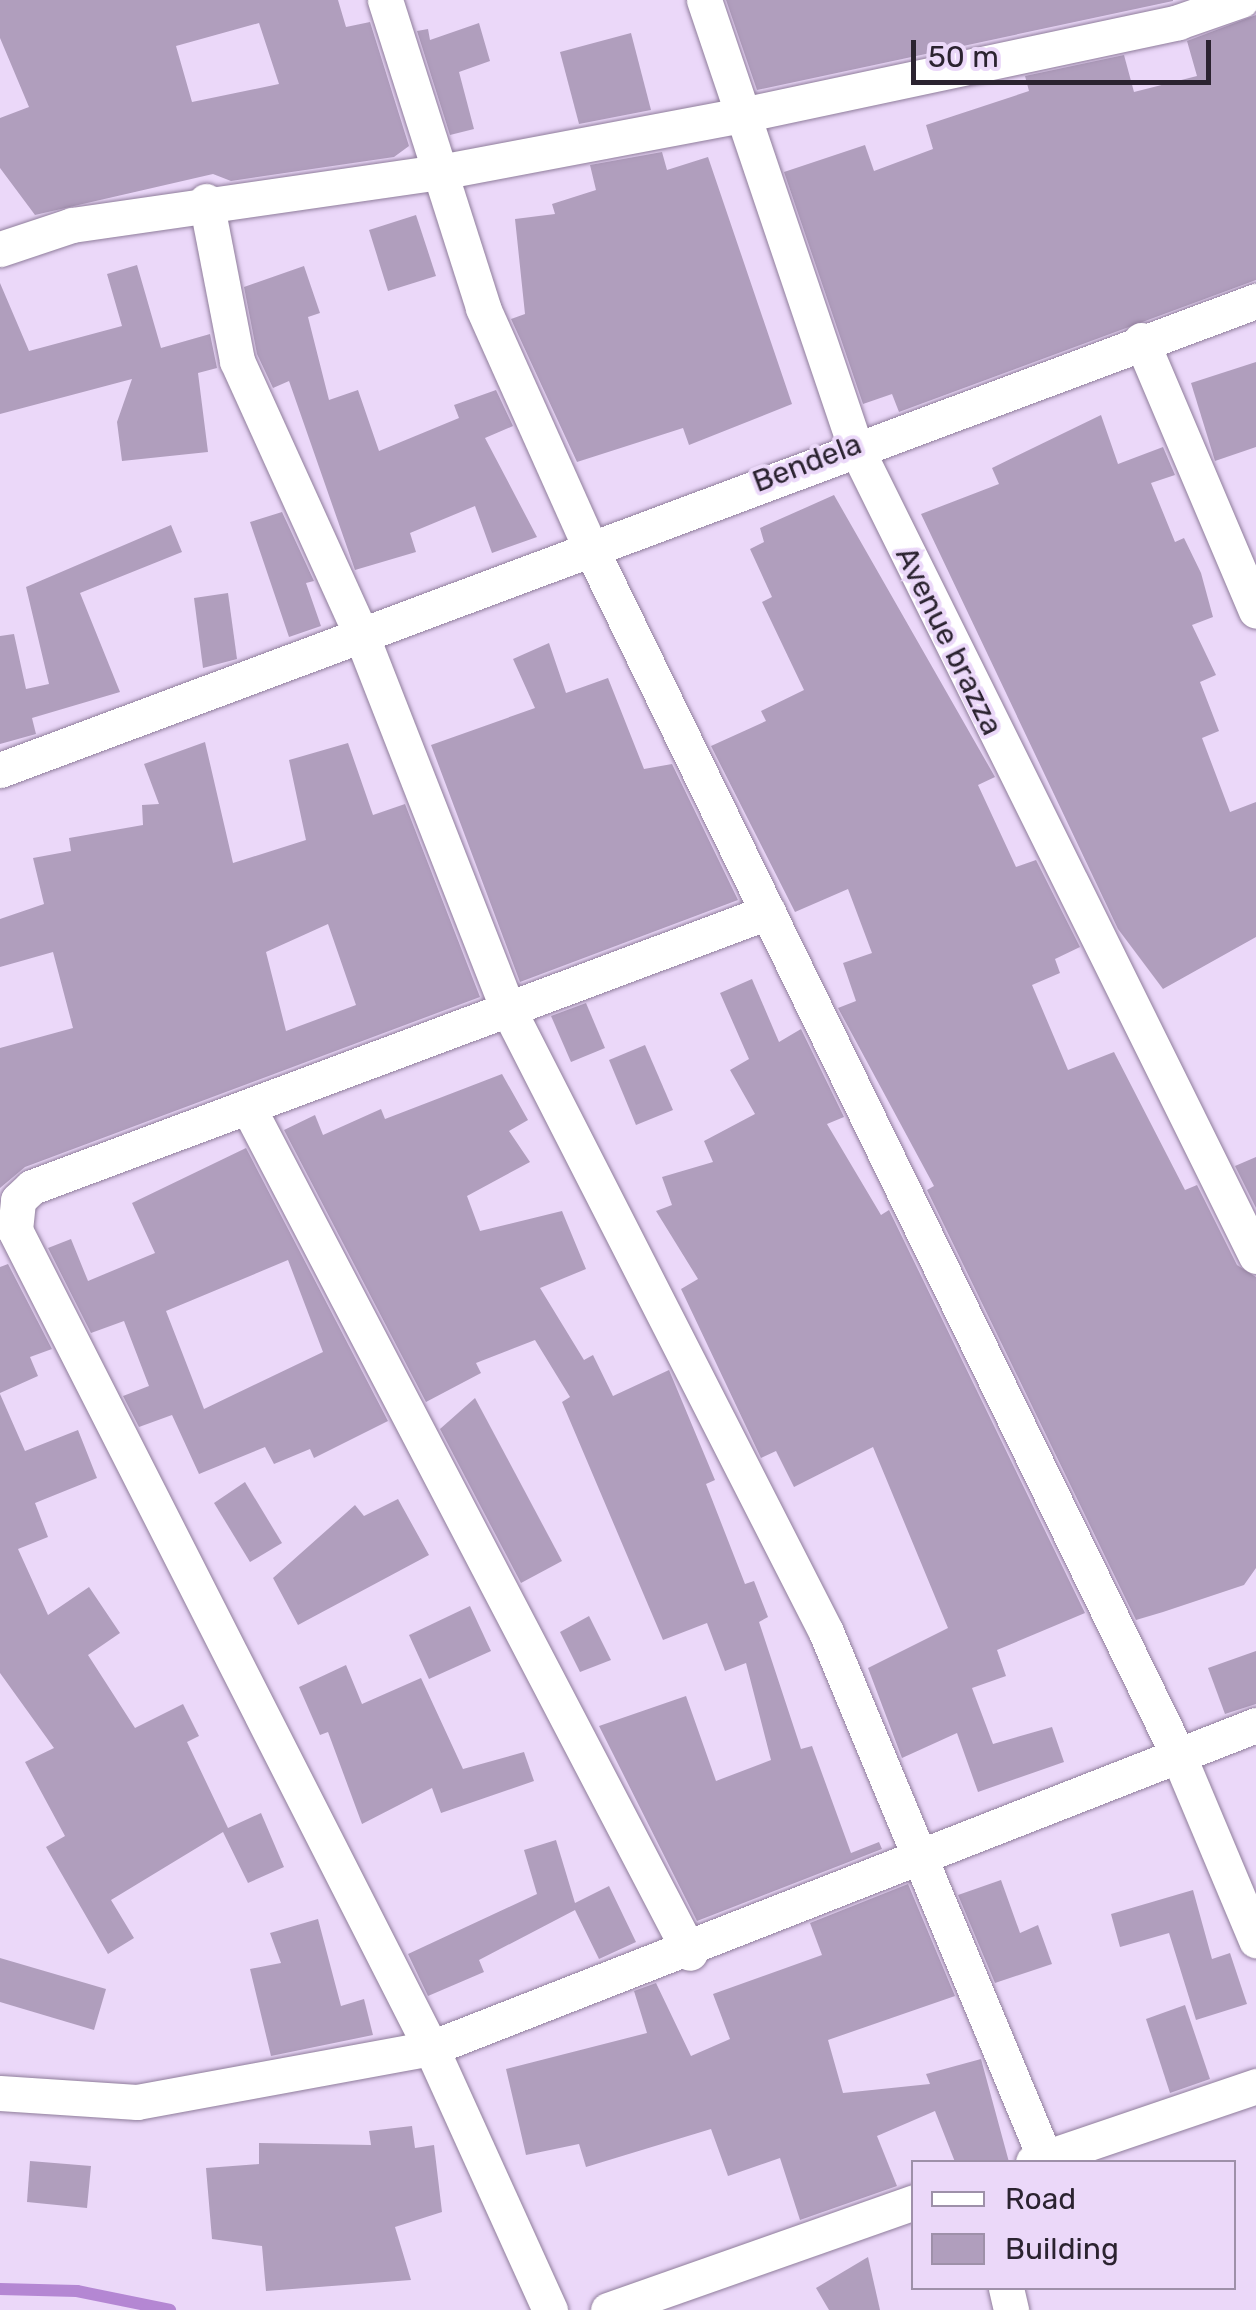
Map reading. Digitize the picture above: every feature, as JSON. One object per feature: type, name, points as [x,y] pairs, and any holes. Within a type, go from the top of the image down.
[{"type":"street","points":[[385,0],[483,308],[590,547],[1179,1757],[1256,1940]]},
{"type":"street","name":"Avenue brazza","points":[[704,0],[854,444],[1256,1256]]},
{"type":"street","points":[[0,249],[72,225],[206,201],[440,172],[742,115],[1178,22],[1241,0]]},
{"type":"street","points":[[206,201],[237,361],[360,632],[506,1005],[826,1632],[928,1860],[1039,2160],[1256,2086]]},
{"type":"street","name":"Bendela","points":[[0,770],[854,444],[1256,300]]},
{"type":"street","points":[[1142,340],[1256,611]]},
{"type":"street","points":[[550,2310],[431,2048],[15,1230],[18,1200],[32,1186],[249,1110],[506,1005],[768,912]]},
{"type":"street","points":[[249,1110],[690,1953]]},
{"type":"street","points":[[0,2094],[137,2102],[431,2048],[928,1860],[1256,1725]]},
{"type":"street","points":[[608,2310],[911,2203]]},
{"type":"building","points":[[0,0],[338,0],[346,27],[370,22],[409,146],[394,157],[231,181],[213,174],[35,215],[0,168],[0,118],[29,107],[0,38]],"holes":[[[259,23],[279,84],[192,102],[176,46]]]},
{"type":"building","points":[[726,0],[1173,0],[1173,1],[757,90]]},
{"type":"building","points":[[1256,15],[1256,280],[899,412],[892,394],[863,404],[784,172],[865,145],[874,171],[933,149],[926,125],[1029,91],[1025,76],[1124,55],[1134,92],[1197,76],[1187,41]]},
{"type":"building","points":[[479,23],[490,61],[459,72],[474,129],[450,135],[417,31],[428,29],[430,40]]},
{"type":"building","points":[[631,33],[651,110],[579,124],[560,52]]},
{"type":"building","points":[[662,152],[667,170],[708,157],[792,404],[689,445],[683,428],[577,462],[511,319],[525,314],[515,219],[555,214],[552,204],[596,190],[590,165]]},
{"type":"building","points":[[416,215],[436,276],[388,291],[369,230]]},
{"type":"building","points":[[137,265],[161,348],[210,334],[217,368],[198,373],[208,452],[122,461],[117,422],[132,379],[0,414],[0,283],[29,351],[122,326],[107,274]]},
{"type":"building","points":[[304,266],[320,313],[308,317],[329,400],[358,390],[379,451],[459,418],[454,405],[496,390],[513,426],[485,438],[537,537],[492,553],[475,506],[410,533],[416,552],[355,570],[289,381],[273,388],[257,354],[244,287]]},
{"type":"building","points":[[1256,362],[1256,447],[1215,461],[1191,383]]},
{"type":"building","points":[[1101,415],[1118,464],[1163,447],[1175,475],[1151,483],[1175,542],[1184,538],[1201,573],[1213,617],[1192,625],[1216,675],[1200,682],[1219,731],[1202,738],[1230,812],[1256,802],[1256,937],[1163,989],[1118,929],[921,514],[999,484],[992,468]]},
{"type":"building","points":[[834,495],[995,777],[978,785],[1016,867],[1036,860],[1080,947],[1055,959],[1060,973],[1032,985],[1068,1070],[1114,1052],[1185,1190],[1197,1185],[1237,1265],[1256,1277],[1256,1568],[1244,1585],[1136,1620],[927,1190],[934,1186],[838,1008],[856,1001],[843,963],[872,953],[848,889],[795,912],[711,746],[766,721],[761,711],[804,690],[762,602],[772,597],[750,549],[764,542],[760,528]]},
{"type":"building","points":[[282,512],[314,581],[306,583],[321,626],[289,637],[250,522]]},
{"type":"building","points":[[171,525],[182,552],[80,593],[120,692],[32,718],[36,734],[0,744],[0,636],[14,634],[26,689],[49,684],[26,587]]},
{"type":"building","points":[[228,593],[237,659],[203,668],[194,598]]},
{"type":"building","points":[[549,643],[566,693],[608,678],[644,769],[672,764],[738,900],[520,982],[431,745],[535,708],[513,659]]},
{"type":"building","points":[[205,742],[233,863],[306,840],[289,760],[348,743],[373,815],[405,804],[480,997],[25,1167],[0,1188],[0,1048],[73,1028],[53,952],[0,967],[0,919],[44,904],[33,858],[71,851],[69,838],[143,825],[142,805],[159,804],[144,764]],"holes":[[[328,924],[356,1005],[286,1031],[266,952]]]},
{"type":"building","points":[[752,979],[779,1042],[801,1029],[844,1117],[827,1124],[881,1215],[889,1210],[1085,1613],[997,1650],[1006,1676],[972,1688],[993,1744],[1052,1727],[1064,1762],[978,1792],[957,1733],[902,1758],[868,1668],[948,1628],[873,1447],[794,1487],[776,1451],[761,1458],[681,1289],[698,1279],[656,1211],[672,1205],[662,1177],[713,1162],[704,1141],[755,1114],[730,1070],[749,1059],[720,993]]},
{"type":"building","points":[[586,1003],[605,1048],[571,1062],[551,1016]]},
{"type":"building","points":[[645,1045],[673,1110],[636,1125],[609,1060]]},
{"type":"building","points":[[502,1074],[528,1120],[509,1131],[530,1162],[467,1196],[480,1231],[562,1211],[586,1269],[540,1288],[584,1360],[593,1355],[613,1396],[669,1370],[715,1480],[706,1484],[745,1584],[754,1581],[768,1617],[759,1622],[801,1749],[812,1746],[851,1853],[879,1842],[882,1849],[697,1921],[599,1726],[686,1696],[716,1781],[771,1760],[746,1663],[725,1671],[707,1623],[663,1640],[562,1402],[570,1397],[535,1340],[476,1363],[481,1373],[426,1402],[284,1130],[315,1115],[323,1135],[381,1109],[385,1119]]},
{"type":"building","points":[[246,1148],[388,1421],[314,1458],[310,1449],[274,1464],[265,1447],[199,1474],[172,1415],[139,1427],[123,1396],[149,1386],[124,1321],[91,1333],[48,1248],[71,1239],[88,1281],[155,1253],[132,1203]],"holes":[[[288,1260],[323,1352],[204,1409],[166,1311]]]},
{"type":"building","points":[[1256,1157],[1256,1208],[1235,1166]]},
{"type":"building","points":[[8,1264],[52,1349],[30,1357],[38,1376],[0,1393],[0,1267]]},
{"type":"building","points":[[0,1394],[25,1451],[78,1430],[97,1478],[35,1503],[48,1537],[18,1549],[48,1615],[89,1587],[120,1633],[88,1655],[135,1728],[183,1704],[199,1736],[187,1742],[228,1828],[261,1813],[284,1867],[248,1883],[223,1832],[111,1900],[134,1938],[108,1954],[46,1847],[65,1836],[25,1762],[54,1748],[0,1673]]},
{"type":"building","points":[[475,1398],[562,1561],[521,1583],[440,1429]]},
{"type":"building","points":[[245,1482],[282,1543],[250,1562],[214,1503]]},
{"type":"building","points":[[398,1499],[429,1555],[298,1625],[273,1578],[355,1505],[364,1516]]},
{"type":"building","points":[[470,1606],[491,1651],[429,1679],[409,1635]]},
{"type":"building","points":[[589,1616],[611,1660],[580,1672],[560,1632]]},
{"type":"building","points":[[1256,1651],[1256,1704],[1225,1714],[1208,1668]]},
{"type":"building","points":[[346,1665],[362,1704],[421,1678],[463,1769],[524,1752],[534,1781],[441,1813],[432,1788],[362,1824],[328,1732],[320,1735],[299,1687]]},
{"type":"building","points":[[556,1840],[575,1903],[609,1886],[636,1942],[599,1959],[575,1910],[479,1960],[484,1972],[428,1996],[408,1954],[537,1894],[524,1850]]},
{"type":"building","points":[[1001,1880],[1020,1933],[1038,1925],[1052,1964],[995,1983],[958,1895]]},
{"type":"building","points":[[908,1884],[955,1996],[828,2040],[843,2093],[930,2084],[926,2074],[981,2059],[1008,2160],[954,2160],[935,2111],[877,2136],[897,2186],[800,2220],[780,2158],[728,2176],[711,2129],[586,2167],[579,2144],[526,2155],[506,2069],[647,2033],[634,1991],[656,1983],[691,2056],[730,2039],[713,1994],[822,1955],[810,1923]]},
{"type":"building","points":[[1193,1890],[1212,1959],[1230,1953],[1247,2004],[1196,2020],[1169,1933],[1120,1947],[1111,1914]]},
{"type":"building","points":[[318,1919],[341,2006],[364,1999],[373,2035],[271,2056],[250,1969],[281,1963],[270,1933]]},
{"type":"building","points":[[0,1958],[106,1989],[94,2030],[0,2002]]},
{"type":"building","points":[[1185,2005],[1210,2079],[1170,2093],[1146,2019]]},
{"type":"building","points":[[412,2126],[415,2148],[434,2145],[442,2212],[395,2227],[411,2280],[266,2291],[262,2246],[212,2239],[206,2168],[259,2164],[259,2143],[371,2145],[369,2131]]},
{"type":"building","points":[[30,2161],[91,2166],[87,2208],[27,2202]]},
{"type":"building","points":[[868,2257],[880,2310],[829,2310],[816,2288]]},
{"type":"waterway","points":[[0,2289],[77,2291],[170,2310]]}]
